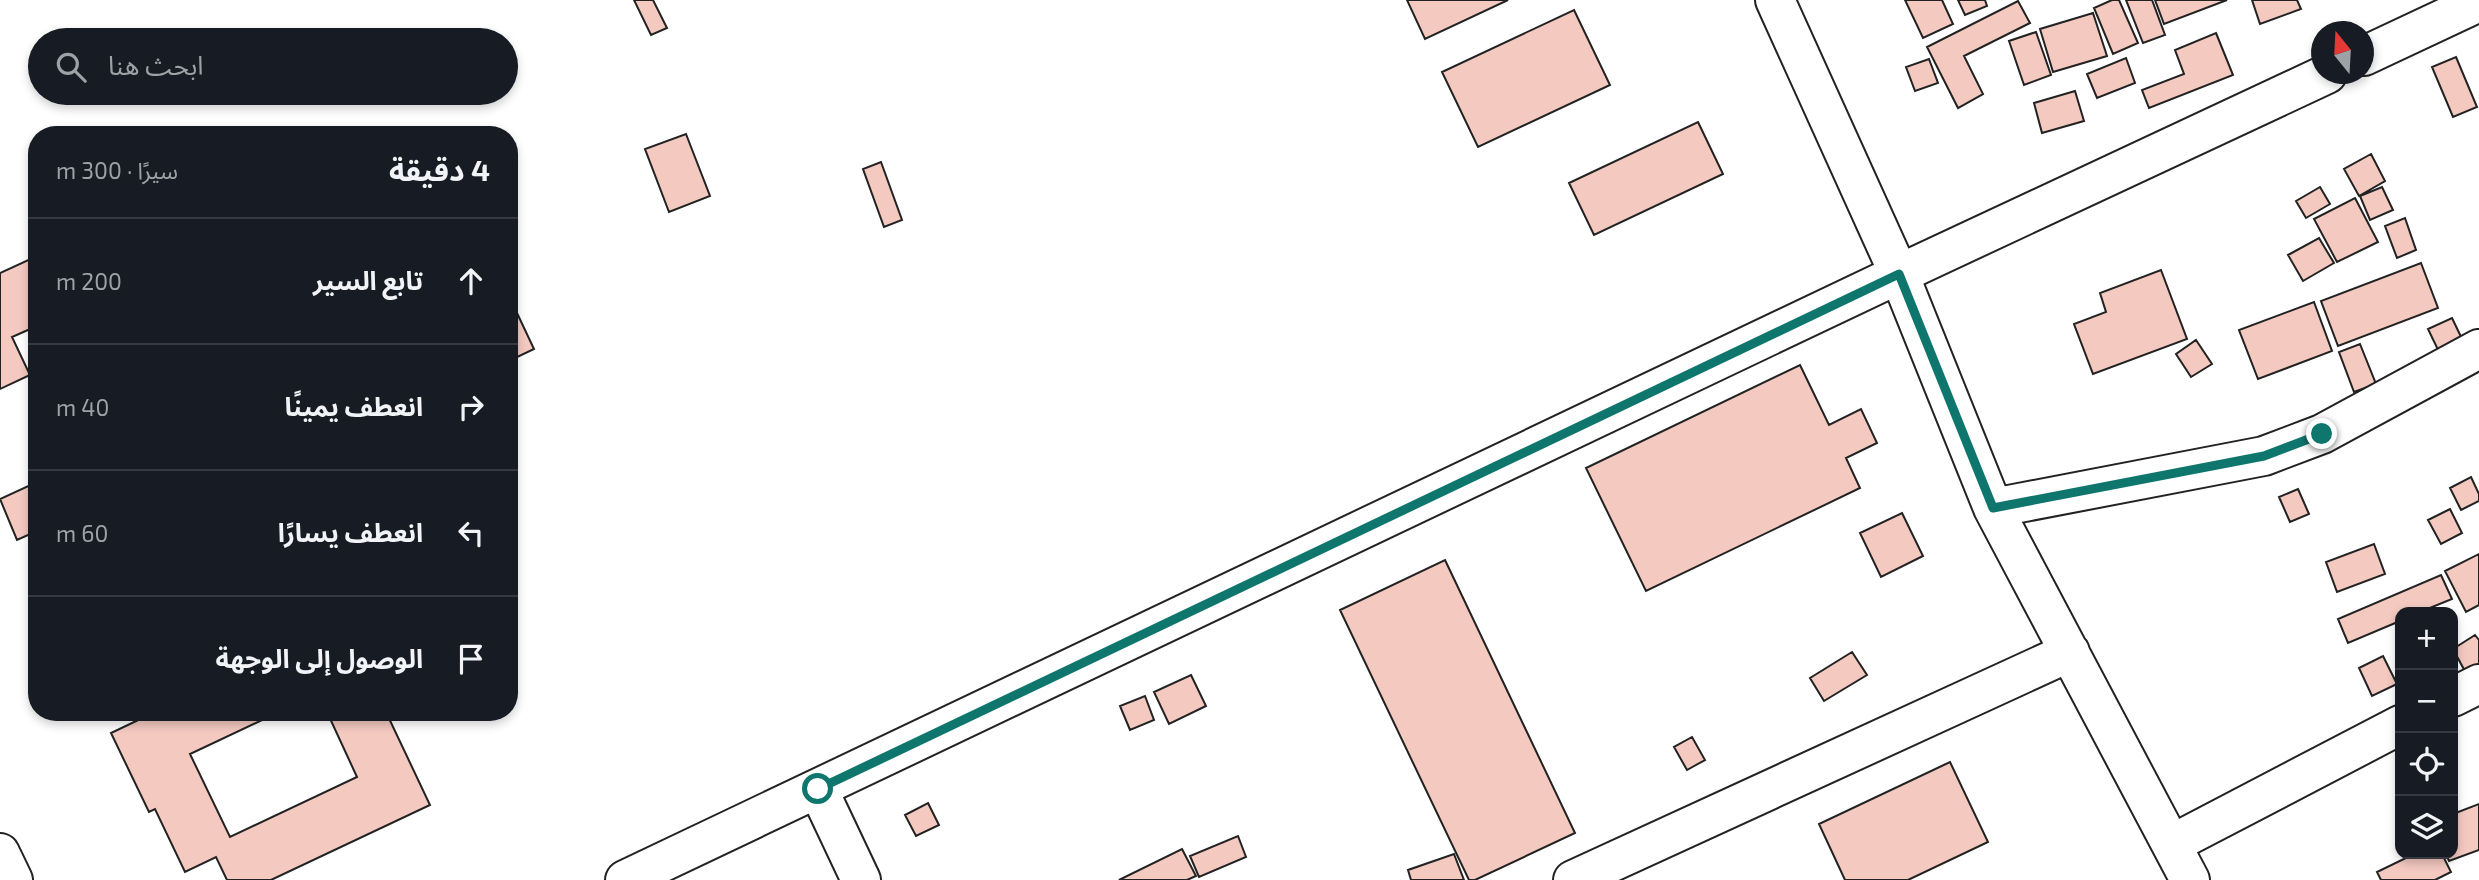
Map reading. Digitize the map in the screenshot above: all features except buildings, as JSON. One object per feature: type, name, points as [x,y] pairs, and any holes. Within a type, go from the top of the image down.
[{"type":"street","points":[[1775,0],[1899,274],[1993,508],[2190,880]]},
{"type":"street","points":[[2374,51],[2477,5]]},
{"type":"street","points":[[625,880],[2311,81]]},
{"type":"street","points":[[1993,508],[2264,456],[2322,434],[2479,349]]},
{"type":"street","points":[[1573,880],[2070,652]]},
{"type":"street","points":[[2458,695],[2479,684]]},
{"type":"street","points":[[2172,844],[2395,728]]},
{"type":"street","points":[[818,789],[861,880]]},
{"type":"street","points":[[0,853],[13,880]]},
{"type":"route","points":[[818,789],[1899,274],[1993,508],[2264,456],[2322,434]]}]
